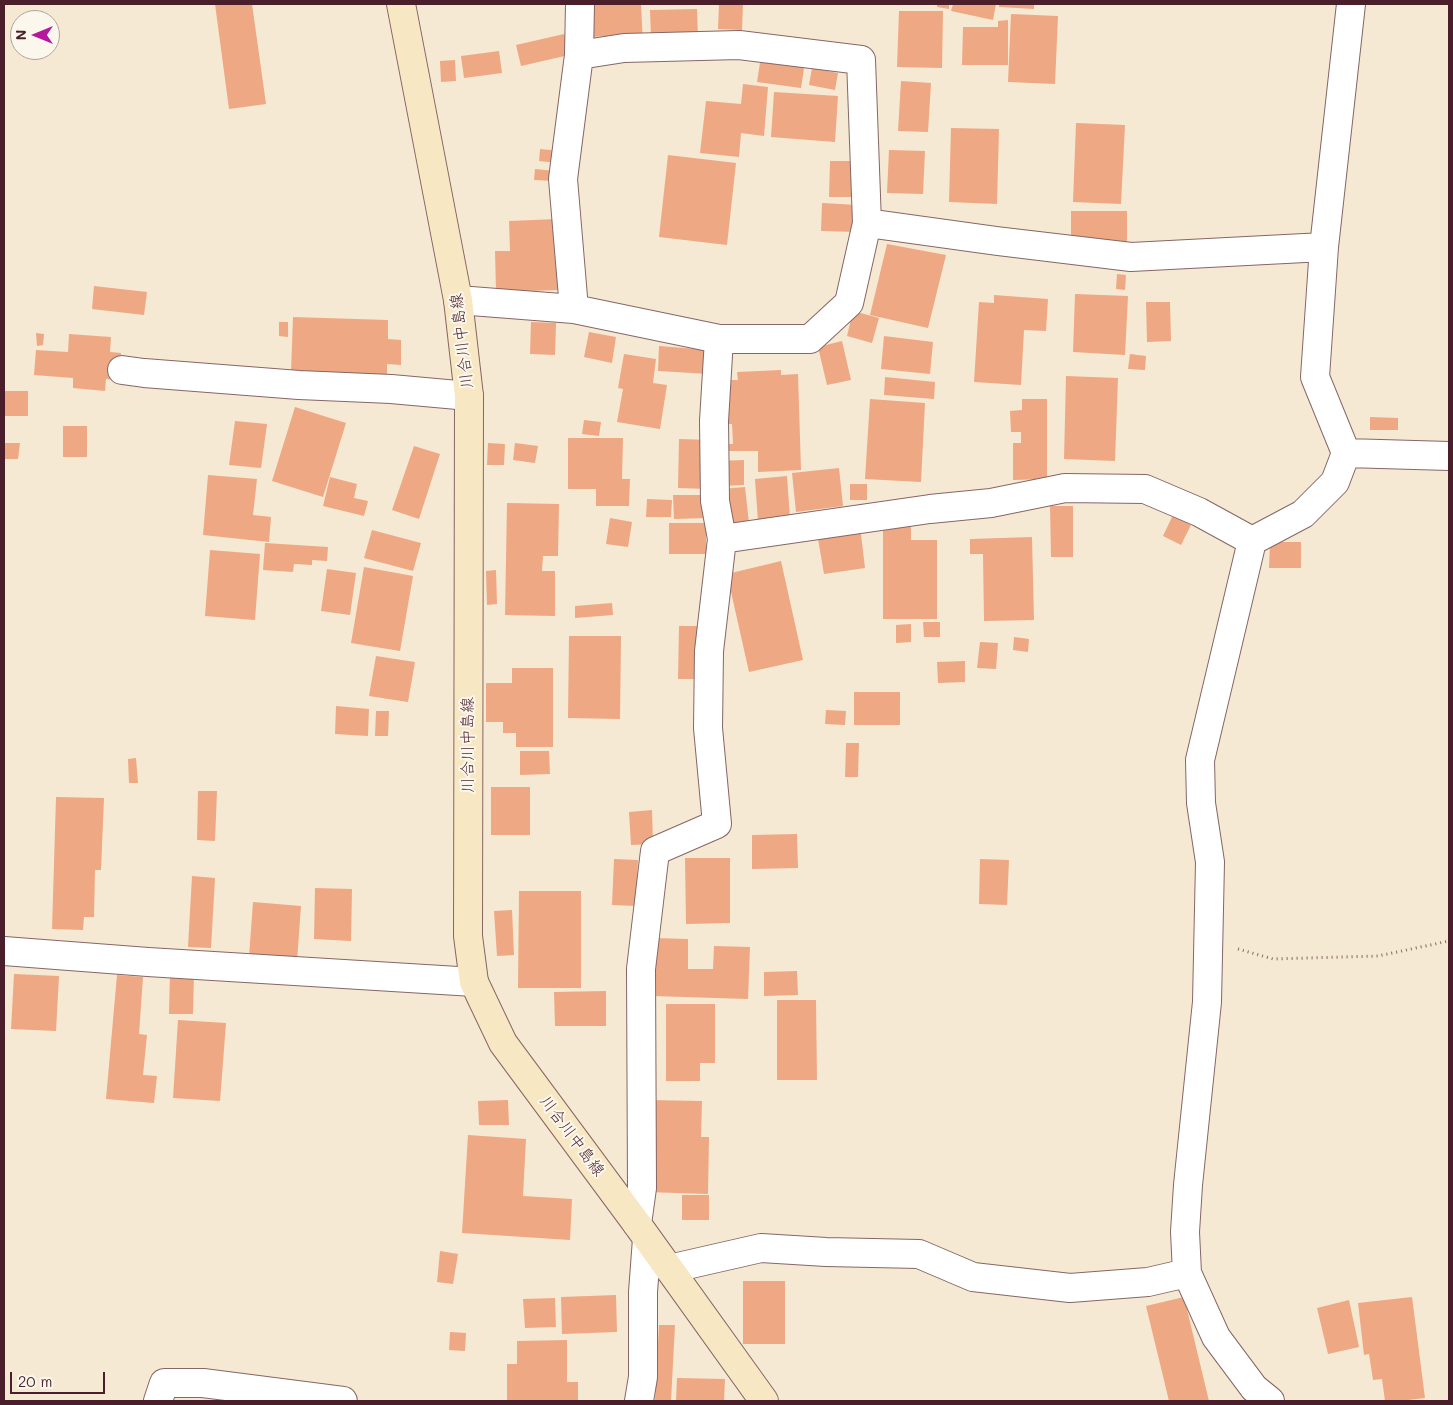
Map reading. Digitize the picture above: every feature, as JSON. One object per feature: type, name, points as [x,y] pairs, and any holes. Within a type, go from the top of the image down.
[{"type":"main road","name":"川合川中島線","points":[[401,4],[458,300],[468,396],[468,936],[474,982],[503,1043],[764,1401]]},
{"type":"street","points":[[574,309],[563,179],[579,55],[580,4]]},
{"type":"street","points":[[1270,1401],[1254,1388],[1216,1337],[1187,1273],[1185,1232],[1188,1185],[1207,1002],[1210,862],[1201,803],[1200,760],[1252,541],[1303,514],[1335,482],[1346,453],[1315,378],[1324,247],[1351,4]]},
{"type":"street","points":[[458,300],[574,309],[719,339],[810,338],[849,303],[866,223],[861,60],[739,45],[624,48],[579,55]]},
{"type":"street","points":[[866,223],[1131,257],[1324,247]]},
{"type":"street","points":[[639,1401],[643,1377],[641,969],[655,851],[716,824],[708,728],[709,651],[722,539],[715,501],[714,421],[719,339]]},
{"type":"street","points":[[122,370],[468,396]]},
{"type":"street","points":[[1346,453],[1449,456]]},
{"type":"street","points":[[722,539],[930,508],[991,503],[1065,488],[1145,489],[1199,512],[1252,541]]},
{"type":"street","points":[[4,951],[474,982]]},
{"type":"street","points":[[669,1269],[761,1248],[826,1252],[919,1254],[973,1277],[1070,1288],[1148,1282],[1187,1273]]},
{"type":"street","points":[[158,1401],[164,1382],[203,1382],[343,1401]]},
{"type":"path","points":[[1208,940],[1273,959],[1378,956],[1449,941]]},
{"type":"building","points":[[215,4],[252,4],[266,104],[229,109]]},
{"type":"building","points":[[590,4],[641,4],[643,45],[605,47],[605,36],[592,37]]},
{"type":"building","points":[[719,4],[743,4],[742,30],[718,29]]},
{"type":"building","points":[[937,4],[949,4],[949,9],[937,7]]},
{"type":"building","points":[[953,4],[996,4],[993,20],[951,11]]},
{"type":"building","points":[[999,4],[1034,4],[1034,9],[999,7]]},
{"type":"building","points":[[697,9],[698,37],[651,37],[650,10]]},
{"type":"building","points":[[899,11],[943,11],[942,68],[897,67]]},
{"type":"building","points":[[1011,14],[1058,16],[1055,84],[1008,82]]},
{"type":"building","points":[[1008,20],[1008,65],[962,65],[963,27],[998,27],[998,21]]},
{"type":"building","points":[[564,34],[569,55],[521,66],[516,45]]},
{"type":"building","points":[[499,51],[502,73],[464,78],[461,56]]},
{"type":"building","points":[[761,56],[805,62],[801,88],[757,82]]},
{"type":"building","points":[[455,60],[456,81],[441,82],[440,61]]},
{"type":"building","points":[[812,68],[838,73],[835,90],[809,85]]},
{"type":"building","points":[[901,81],[931,83],[928,132],[898,131]]},
{"type":"building","points":[[743,84],[768,87],[764,136],[741,133],[739,157],[700,153],[706,101],[741,104]]},
{"type":"building","points":[[774,92],[838,96],[835,142],[771,137]]},
{"type":"building","points":[[1076,123],[1125,125],[1121,204],[1073,202]]},
{"type":"building","points":[[951,128],[999,129],[997,204],[949,202]]},
{"type":"building","points":[[540,149],[560,151],[558,163],[539,161]]},
{"type":"building","points":[[889,150],[925,151],[923,194],[887,193]]},
{"type":"building","points":[[668,155],[736,163],[727,245],[659,237]]},
{"type":"building","points":[[830,161],[857,161],[856,197],[829,197]]},
{"type":"building","points":[[535,169],[555,171],[555,181],[534,180]]},
{"type":"building","points":[[822,203],[858,205],[857,232],[821,231]]},
{"type":"building","points":[[1071,211],[1127,211],[1127,242],[1071,242]]},
{"type":"building","points":[[557,219],[559,290],[496,292],[495,251],[510,251],[509,221]]},
{"type":"building","points":[[887,244],[946,255],[928,328],[870,315]]},
{"type":"building","points":[[1117,274],[1126,275],[1125,290],[1116,289]]},
{"type":"building","points":[[94,286],[147,292],[144,315],[92,309]]},
{"type":"building","points":[[1075,294],[1128,296],[1125,355],[1073,352]]},
{"type":"building","points":[[994,295],[1048,299],[1046,331],[1024,330],[1021,385],[974,382],[979,302],[994,303]]},
{"type":"building","points":[[1146,302],[1170,302],[1171,341],[1147,342]]},
{"type":"building","points":[[853,311],[879,318],[872,343],[847,336]]},
{"type":"building","points":[[293,317],[388,320],[388,339],[401,340],[401,365],[387,364],[387,375],[291,372]]},
{"type":"building","points":[[279,322],[288,322],[288,337],[279,336]]},
{"type":"building","points":[[531,322],[556,323],[555,355],[530,354]]},
{"type":"building","points":[[589,332],[616,337],[612,363],[584,357]]},
{"type":"building","points":[[36,333],[44,334],[43,345],[37,346]]},
{"type":"building","points":[[69,334],[111,337],[110,352],[121,353],[119,380],[106,379],[105,391],[73,388],[73,378],[34,375],[36,350],[68,352]]},
{"type":"building","points":[[884,336],[933,342],[930,374],[881,369]]},
{"type":"building","points":[[842,341],[851,380],[827,385],[818,347]]},
{"type":"building","points":[[659,346],[710,350],[709,374],[658,371]]},
{"type":"building","points":[[624,354],[656,359],[653,383],[667,385],[660,429],[617,422],[623,389],[618,388]]},
{"type":"building","points":[[1130,354],[1146,356],[1145,370],[1128,369]]},
{"type":"building","points":[[781,370],[781,375],[798,374],[801,470],[758,472],[758,451],[728,451],[728,444],[733,444],[732,424],[726,424],[725,380],[738,380],[737,372]]},
{"type":"building","points":[[1066,376],[1118,378],[1115,461],[1064,459]]},
{"type":"building","points":[[885,377],[935,382],[934,399],[884,395]]},
{"type":"building","points":[[4,391],[28,391],[28,416],[4,416]]},
{"type":"building","points":[[870,399],[925,403],[921,482],[865,479]]},
{"type":"building","points":[[1022,399],[1047,399],[1047,479],[1013,480],[1013,443],[1021,443],[1021,432],[1011,432],[1010,411],[1022,410]]},
{"type":"building","points":[[295,407],[346,423],[323,497],[272,481]]},
{"type":"building","points":[[1370,417],[1398,418],[1398,430],[1370,430]]},
{"type":"building","points":[[584,420],[601,422],[599,436],[582,434]]},
{"type":"building","points":[[235,421],[267,424],[261,468],[229,465]]},
{"type":"building","points":[[63,426],[87,426],[87,457],[63,457]]},
{"type":"building","points":[[568,438],[623,438],[622,479],[630,479],[629,506],[596,506],[596,489],[568,489]]},
{"type":"building","points":[[679,439],[710,440],[709,489],[678,488]]},
{"type":"building","points":[[4,443],[20,443],[18,459],[4,459]]},
{"type":"building","points":[[488,443],[505,444],[504,465],[487,465]]},
{"type":"building","points":[[515,443],[538,446],[535,463],[513,460]]},
{"type":"building","points":[[414,446],[440,454],[419,519],[392,510]]},
{"type":"building","points":[[744,460],[744,485],[719,486],[718,461]]},
{"type":"building","points":[[839,468],[843,506],[796,512],[792,473]]},
{"type":"building","points":[[208,475],[257,479],[253,515],[271,517],[269,542],[203,535]]},
{"type":"building","points":[[787,476],[790,519],[758,522],[755,479]]},
{"type":"building","points":[[330,477],[357,484],[354,498],[368,501],[364,516],[323,506]]},
{"type":"building","points":[[850,484],[867,484],[867,500],[850,500]]},
{"type":"building","points":[[745,487],[749,523],[725,525],[722,489]]},
{"type":"building","points":[[673,495],[707,495],[707,518],[674,519]]},
{"type":"building","points":[[647,499],[672,500],[671,517],[646,517]]},
{"type":"building","points":[[507,503],[559,504],[558,556],[543,556],[542,571],[555,571],[555,616],[505,615]]},
{"type":"building","points":[[1050,506],[1073,506],[1073,557],[1051,557]]},
{"type":"building","points":[[1173,515],[1191,525],[1181,545],[1163,536]]},
{"type":"building","points":[[610,518],[632,522],[628,547],[606,544]]},
{"type":"building","points":[[669,523],[706,523],[706,554],[669,554]]},
{"type":"building","points":[[883,523],[911,523],[911,540],[937,540],[937,619],[883,619]]},
{"type":"building","points":[[860,526],[865,568],[824,574],[817,533]]},
{"type":"building","points":[[372,530],[421,543],[413,571],[364,558]]},
{"type":"building","points":[[1032,537],[1034,620],[984,621],[983,554],[970,554],[970,539]]},
{"type":"building","points":[[1270,542],[1301,542],[1301,568],[1269,568]]},
{"type":"building","points":[[265,543],[328,547],[327,561],[312,560],[312,565],[294,564],[293,572],[263,570]]},
{"type":"building","points":[[210,550],[260,554],[255,620],[205,616]]},
{"type":"building","points":[[781,561],[803,660],[749,672],[727,574]]},
{"type":"building","points":[[364,567],[413,576],[400,651],[351,643]]},
{"type":"building","points":[[327,569],[356,573],[350,615],[321,611]]},
{"type":"building","points":[[496,570],[497,604],[487,605],[486,571]]},
{"type":"building","points":[[612,603],[613,615],[575,618],[575,606]]},
{"type":"building","points":[[923,622],[940,622],[940,637],[924,637]]},
{"type":"building","points":[[911,624],[911,642],[896,643],[896,625]]},
{"type":"building","points":[[679,626],[706,626],[704,679],[678,679]]},
{"type":"building","points":[[569,636],[621,636],[620,719],[568,718]]},
{"type":"building","points":[[1014,637],[1029,639],[1028,652],[1013,650]]},
{"type":"building","points":[[980,642],[998,643],[996,669],[977,668]]},
{"type":"building","points":[[376,656],[415,662],[408,702],[369,696]]},
{"type":"building","points":[[965,661],[965,682],[938,683],[937,662]]},
{"type":"building","points":[[512,668],[553,668],[553,747],[516,747],[516,733],[503,733],[503,722],[486,722],[486,683],[512,683]]},
{"type":"building","points":[[854,692],[900,692],[900,725],[854,725]]},
{"type":"building","points":[[336,706],[369,709],[368,736],[335,734]]},
{"type":"building","points":[[826,710],[846,711],[845,725],[825,724]]},
{"type":"building","points":[[376,711],[389,711],[388,736],[375,736]]},
{"type":"building","points":[[846,743],[859,743],[858,777],[845,777]]},
{"type":"building","points":[[520,751],[549,751],[550,774],[520,775]]},
{"type":"building","points":[[136,758],[138,783],[129,783],[128,759]]},
{"type":"building","points":[[491,787],[530,787],[530,835],[491,835]]},
{"type":"building","points":[[198,791],[217,791],[215,841],[197,840]]},
{"type":"building","points":[[56,797],[104,798],[101,870],[95,870],[94,917],[84,917],[83,930],[52,929]]},
{"type":"building","points":[[652,810],[653,844],[631,845],[629,812]]},
{"type":"building","points":[[797,834],[798,868],[752,869],[752,835]]},
{"type":"building","points":[[685,858],[730,858],[730,923],[686,924]]},
{"type":"building","points":[[614,859],[638,860],[636,906],[612,905]]},
{"type":"building","points":[[980,859],[1009,860],[1007,905],[979,904]]},
{"type":"building","points":[[192,876],[215,878],[211,948],[188,947]]},
{"type":"building","points":[[315,888],[352,889],[351,941],[314,939]]},
{"type":"building","points":[[519,891],[581,891],[581,988],[518,988]]},
{"type":"building","points":[[253,902],[301,906],[297,961],[249,957]]},
{"type":"building","points":[[512,910],[514,955],[497,956],[494,911]]},
{"type":"building","points":[[653,938],[688,939],[688,969],[713,969],[714,946],[750,947],[748,999],[652,996]]},
{"type":"building","points":[[797,971],[798,995],[764,996],[764,972]]},
{"type":"building","points":[[170,973],[194,974],[193,1014],[169,1014]]},
{"type":"building","points":[[14,974],[59,976],[56,1031],[11,1029]]},
{"type":"building","points":[[117,975],[143,977],[139,1034],[147,1035],[143,1075],[157,1076],[154,1103],[106,1099]]},
{"type":"building","points":[[606,991],[606,1026],[555,1026],[554,992]]},
{"type":"building","points":[[777,1000],[816,1000],[817,1080],[777,1080]]},
{"type":"building","points":[[666,1004],[715,1004],[715,1063],[700,1063],[700,1081],[666,1081]]},
{"type":"building","points":[[178,1020],[226,1023],[220,1101],[173,1098]]},
{"type":"building","points":[[508,1100],[509,1125],[479,1125],[478,1101]]},
{"type":"building","points":[[649,1100],[702,1101],[701,1137],[709,1137],[708,1194],[646,1192]]},
{"type":"building","points":[[468,1135],[526,1139],[523,1196],[572,1199],[570,1240],[462,1233]]},
{"type":"building","points":[[682,1195],[709,1195],[709,1220],[682,1220]]},
{"type":"building","points":[[440,1251],[458,1254],[453,1284],[437,1282]]},
{"type":"building","points":[[743,1281],[785,1281],[785,1344],[743,1344]]},
{"type":"building","points":[[616,1295],[617,1332],[562,1334],[561,1297]]},
{"type":"building","points":[[1184,1297],[1209,1401],[1169,1401],[1146,1306]]},
{"type":"building","points":[[1412,1297],[1425,1398],[1385,1401],[1382,1379],[1373,1380],[1369,1354],[1364,1355],[1358,1303]]},
{"type":"building","points":[[555,1298],[556,1327],[525,1328],[523,1299]]},
{"type":"building","points":[[1349,1300],[1359,1347],[1328,1354],[1317,1308]]},
{"type":"building","points":[[659,1325],[675,1325],[671,1401],[655,1401]]},
{"type":"building","points":[[450,1332],[466,1333],[465,1351],[449,1350]]},
{"type":"building","points":[[567,1340],[567,1382],[578,1382],[578,1401],[507,1401],[507,1364],[517,1364],[517,1341]]},
{"type":"building","points":[[677,1378],[725,1379],[724,1401],[676,1401]]}]
